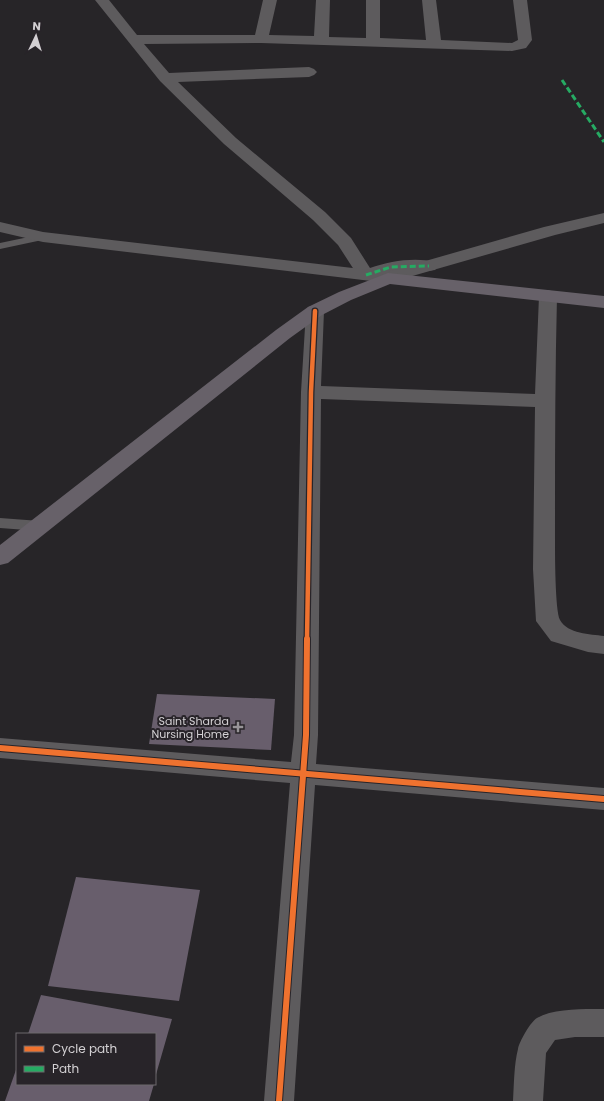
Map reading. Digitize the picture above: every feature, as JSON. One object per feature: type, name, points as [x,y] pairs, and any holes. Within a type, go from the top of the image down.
[{"type":"main road","points":[[0,556],[283,334],[315,311],[345,296],[388,278],[604,302]]},
{"type":"street","points":[[102,0],[133,40],[166,78],[230,141],[319,216],[345,242],[366,275]]},
{"type":"street","points":[[261,39],[270,0]]},
{"type":"street","points":[[321,41],[323,0]]},
{"type":"street","points":[[372,43],[373,0]]},
{"type":"street","points":[[429,0],[434,45]]},
{"type":"street","points":[[133,40],[261,39],[501,47],[521,45],[526,40],[520,0]]},
{"type":"street","points":[[166,78],[309,72]]},
{"type":"street","points":[[0,228],[43,237],[388,278],[550,231],[604,218]]},
{"type":"street","points":[[366,275],[391,268],[429,266]]},
{"type":"street","points":[[548,296],[545,401],[544,569],[548,622],[559,635],[588,643],[604,645]]},
{"type":"street","points":[[279,1101],[306,735],[311,392],[315,311]]},
{"type":"street","points":[[311,392],[545,401]]},
{"type":"street","points":[[0,748],[604,799]]},
{"type":"street","points":[[528,1101],[529,1070],[532,1049],[546,1028],[577,1022],[604,1023]]},
{"type":"lane","points":[[0,246],[43,237]]},
{"type":"lane","points":[[0,523],[40,526]]},
{"type":"building","points":[[157,694],[275,699],[271,750],[149,744]]},
{"type":"building","points":[[76,877],[200,890],[179,1001],[48,986]]},
{"type":"building","points":[[41,995],[172,1019],[156,1075],[156,1033],[28,1033]]},
{"type":"building","points":[[16,1070],[16,1085],[154,1085],[149,1101],[5,1101]]},
{"type":"marked path","points":[[562,80],[604,142]]},
{"type":"marked path","points":[[366,275],[391,267],[429,266]]},
{"type":"cycle path","points":[[279,1101],[306,735],[311,392],[315,311]]},
{"type":"cycle path","points":[[0,748],[604,799]]},
{"type":"place","name":"Saint Sharda Nursing Home","points":[[238,727]]}]
